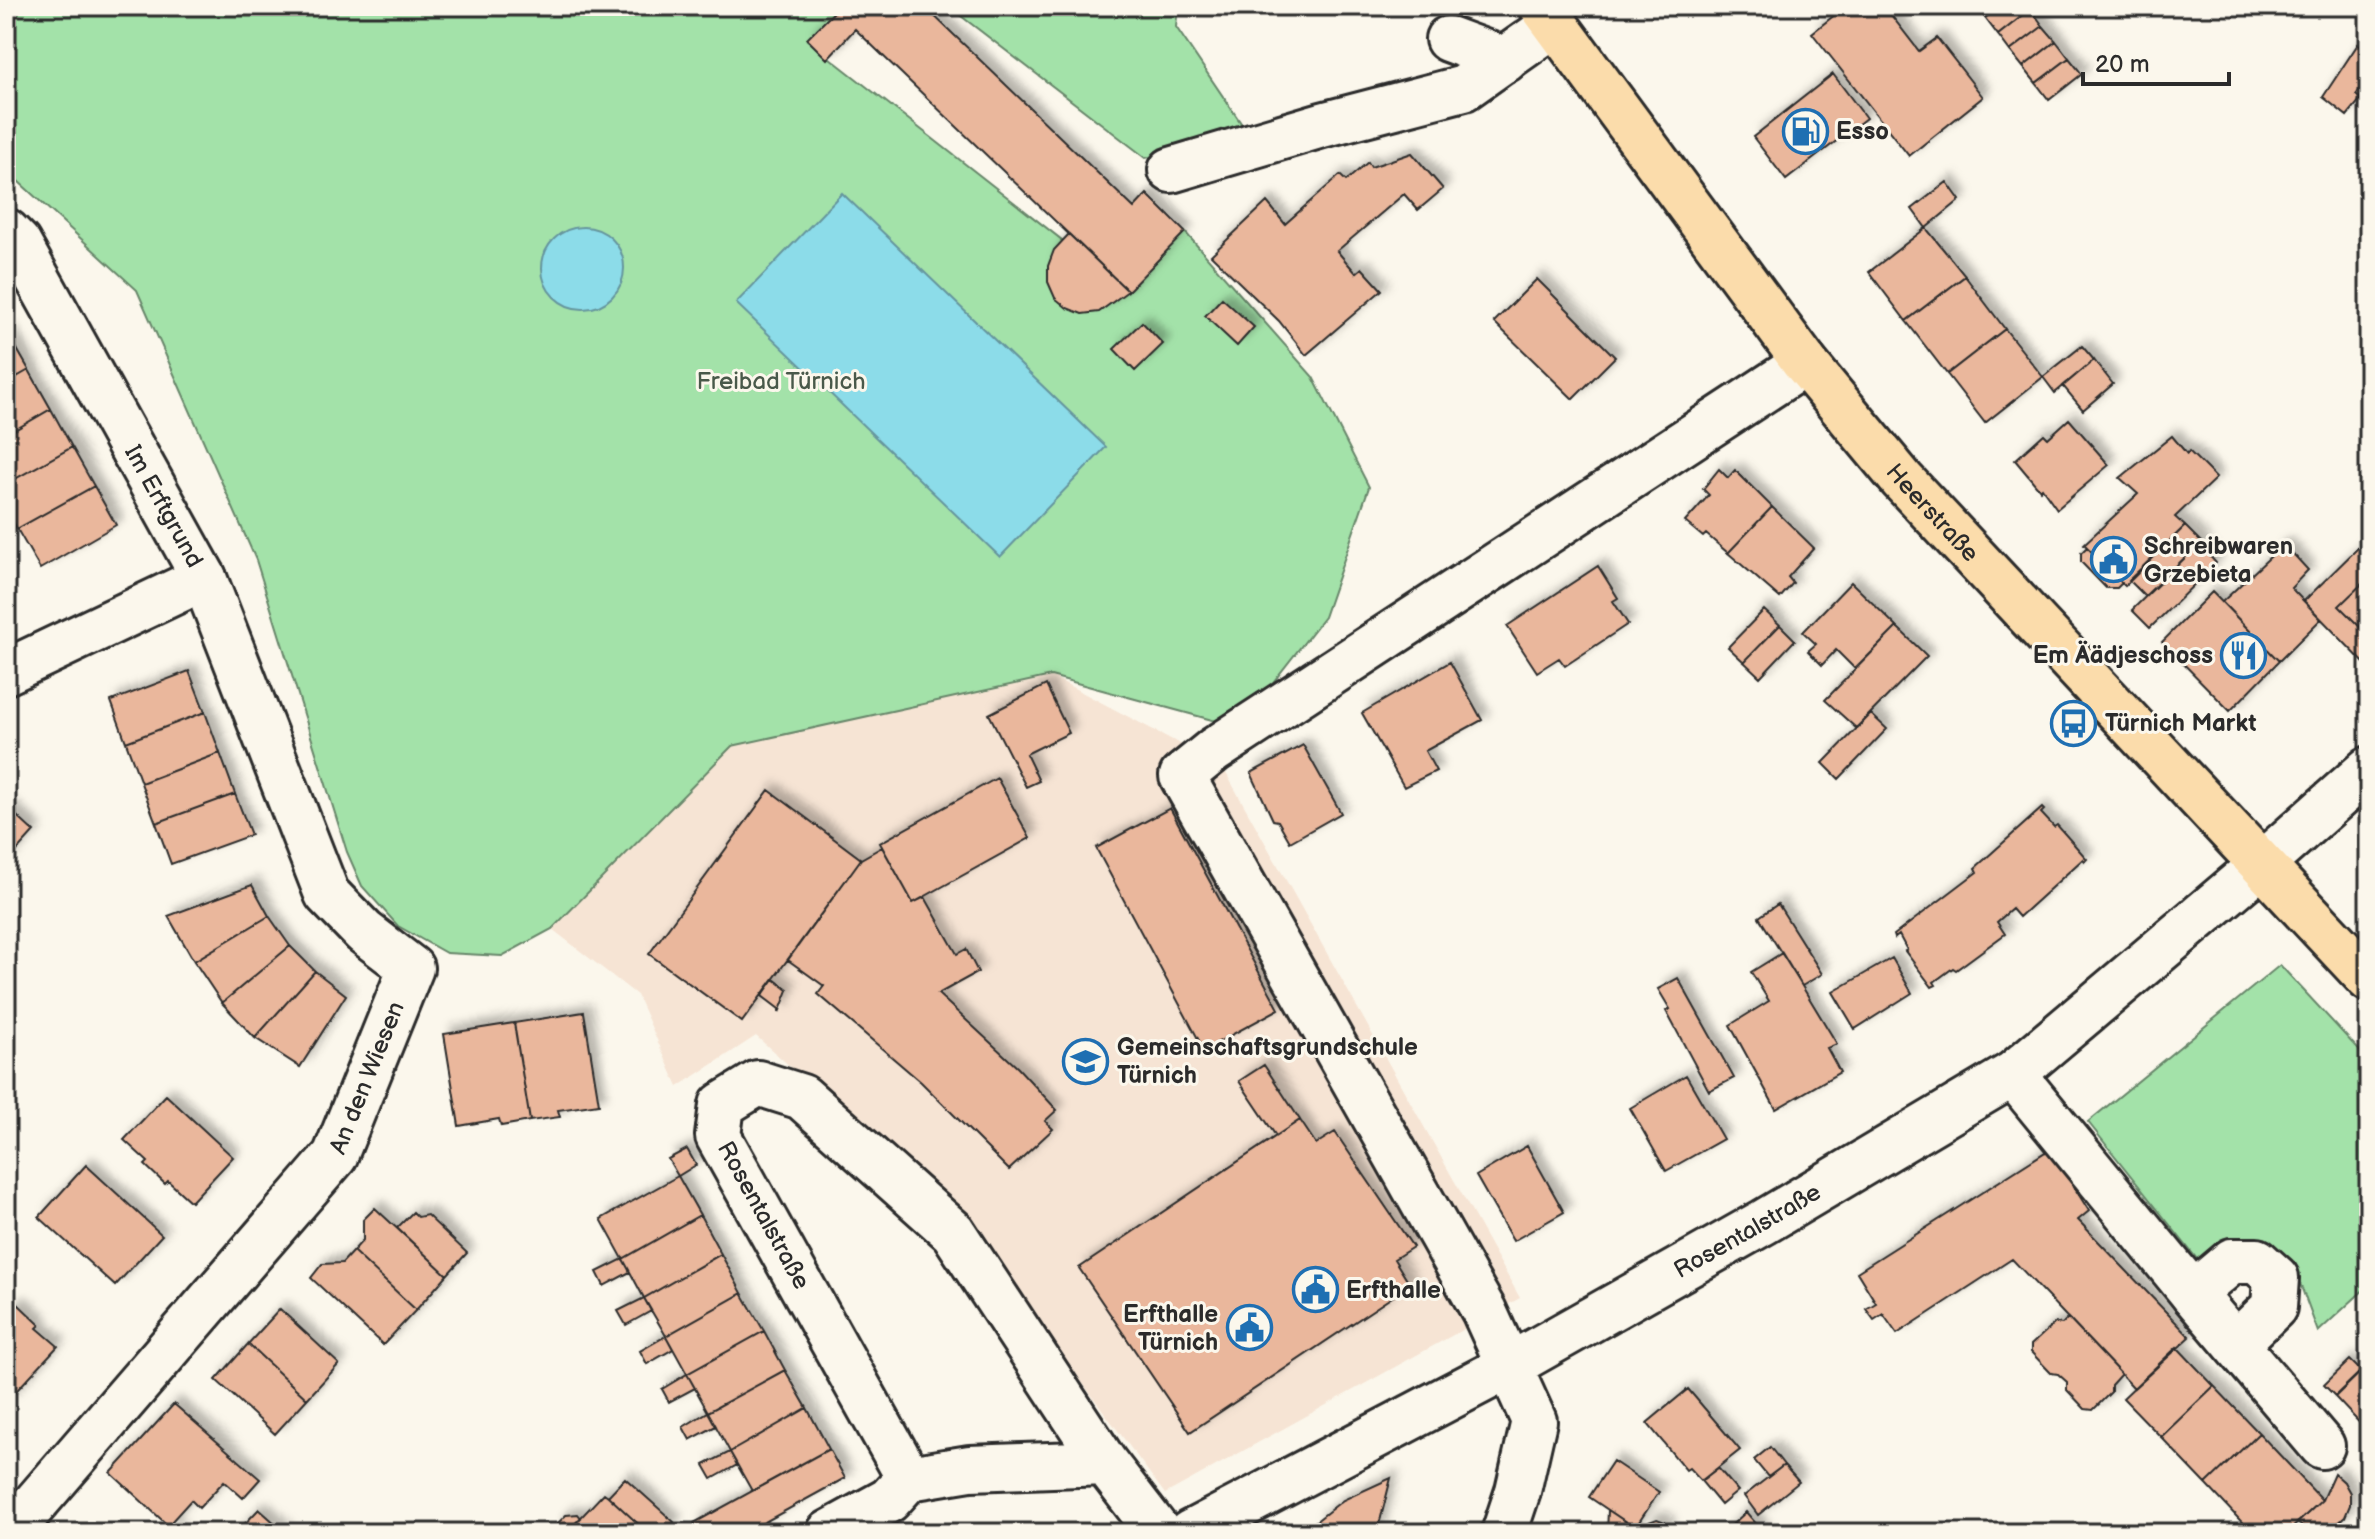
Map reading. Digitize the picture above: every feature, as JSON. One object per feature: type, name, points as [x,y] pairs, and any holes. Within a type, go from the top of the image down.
[{"type":"main road","name":"Heerstraße","points":[[1549,15],[1805,363],[1902,480],[2369,979]]},
{"type":"street","points":[[1171,170],[1322,125],[1464,88],[1505,60],[1549,15]]},
{"type":"street","points":[[1448,39],[1505,60]]},
{"type":"street","name":"Im Erftgrund","points":[[6,672],[204,578],[12,237]]},
{"type":"street","points":[[1504,1533],[1518,1491],[1534,1421],[1484,1311],[1182,776],[1214,750],[1805,363]]},
{"type":"street","name":"An den Wiesen","points":[[18,1522],[335,1156],[411,968],[364,932],[327,894],[204,578]]},
{"type":"street","name":"Rosentalstraße","points":[[1190,1533],[1509,1366],[1764,1222],[2013,1074],[2262,864],[2369,769]]},
{"type":"street","points":[[2013,1074],[2322,1446]]},
{"type":"street","name":"Rosentalstraße","points":[[909,1478],[718,1136],[722,1105],[758,1083],[802,1097],[953,1232],[1105,1463],[1159,1533]]},
{"type":"street","points":[[2193,1294],[2232,1261],[2257,1261],[2276,1278],[2274,1307],[2236,1344]]},
{"type":"street","points":[[829,1533],[889,1500],[909,1478],[970,1468],[1105,1463]]},
{"type":"shaded area","name":"Gemeinschaftsgrundschule Türnich","points":[[1051,676],[1222,766],[1520,1298],[1165,1494],[959,1217],[756,1036],[678,1087],[637,995],[552,929],[732,746]]},
{"type":"green space","name":"Freibad Türnich","points":[[6,6],[840,6],[807,40],[1127,291],[1185,232],[1313,377],[1369,487],[1324,617],[1238,727],[1051,676],[732,746],[552,929],[502,956],[446,953],[398,926],[362,886],[347,852],[256,560],[137,290],[6,170]]},
{"type":"green space","points":[[948,6],[1178,6],[1176,27],[1247,132],[1146,158]]},
{"type":"green space","points":[[2280,965],[2369,1061],[2369,1285],[2318,1332],[2295,1270],[2253,1243],[2197,1259],[2088,1122]]},
{"type":"water","points":[[842,193],[1106,447],[1000,557],[736,303]]},
{"type":"water","points":[[575,227],[591,227],[606,234],[617,245],[624,268],[621,284],[612,297],[591,309],[575,309],[560,302],[549,291],[542,276],[542,260],[549,245],[560,234]]},
{"type":"building","points":[[840,6],[924,6],[1134,208],[1147,194],[1185,232],[1128,291],[855,29],[827,59],[807,39]]},
{"type":"building","points":[[1846,6],[1884,6],[1919,51],[1937,38],[1983,97],[1909,156],[1812,33]]},
{"type":"building","points":[[2001,6],[2028,6],[2031,9],[1998,35],[1985,18]]},
{"type":"building","points":[[2031,9],[2043,26],[2010,51],[1998,35]]},
{"type":"building","points":[[2043,26],[2056,41],[2023,67],[2010,51]]},
{"type":"building","points":[[2056,41],[2069,58],[2036,83],[2023,67]]},
{"type":"building","points":[[2358,44],[2369,52],[2369,78],[2356,95],[2361,99],[2347,116],[2323,97]]},
{"type":"building","points":[[2069,58],[2082,74],[2049,100],[2036,83]]},
{"type":"building","points":[[1833,74],[1866,118],[1786,180],[1753,137]]},
{"type":"building","points":[[2369,78],[2369,105],[2356,95]]},
{"type":"building","points":[[1412,153],[1443,189],[1418,210],[1404,194],[1337,251],[1356,273],[1362,268],[1382,290],[1306,355],[1279,321],[1211,255],[1267,202],[1285,224],[1340,175],[1346,181],[1368,162],[1371,167]]},
{"type":"building","points":[[1947,182],[1960,200],[1926,228],[1912,209]]},
{"type":"building","points":[[1926,228],[1965,276],[1906,321],[1869,272]]},
{"type":"building","points":[[1069,234],[1128,291],[1099,312],[1082,314],[1067,308],[1055,298],[1048,282],[1048,266],[1054,250]]},
{"type":"building","points":[[1965,276],[2005,329],[1947,374],[1906,321]]},
{"type":"building","points":[[1537,279],[1615,357],[1573,399],[1494,322]]},
{"type":"building","points":[[1222,298],[1254,327],[1237,346],[1205,316]]},
{"type":"building","points":[[1142,322],[1163,344],[1135,371],[1114,349]]},
{"type":"building","points":[[2005,329],[2043,377],[1985,423],[1947,374]]},
{"type":"building","points":[[6,330],[29,370],[6,383]]},
{"type":"building","points":[[2082,346],[2094,360],[2055,393],[2043,377]]},
{"type":"building","points":[[2094,360],[2113,384],[2083,410],[2063,386]]},
{"type":"building","points":[[29,370],[51,409],[6,435],[6,383]]},
{"type":"building","points":[[51,409],[72,447],[6,484],[6,435]]},
{"type":"building","points":[[2069,419],[2109,465],[2057,509],[2015,460],[2044,434],[2048,438]]},
{"type":"building","points":[[2172,436],[2187,454],[2189,451],[2216,478],[2175,517],[2185,526],[2125,586],[2084,544],[2138,494],[2120,478]]},
{"type":"building","points":[[72,447],[94,486],[17,529],[6,508],[6,484]]},
{"type":"building","points":[[1719,469],[1728,478],[1735,470],[1772,507],[1728,553],[1706,534],[1703,537],[1685,522],[1709,495],[1703,489]]},
{"type":"building","points":[[94,486],[116,525],[40,569],[17,529]]},
{"type":"building","points":[[1772,507],[1814,548],[1788,577],[1793,583],[1780,598],[1728,553]]},
{"type":"building","points":[[2185,526],[2201,542],[2145,596],[2129,580]]},
{"type":"building","points":[[2369,537],[2369,577],[2339,606],[2369,636],[2368,667],[2304,601]]},
{"type":"building","points":[[2199,544],[2216,563],[2150,628],[2132,610]]},
{"type":"building","points":[[2284,544],[2308,570],[2291,588],[2321,619],[2279,661],[2222,602]]},
{"type":"building","points":[[2087,547],[2122,583],[2117,588],[2106,588],[2081,562],[2081,553]]},
{"type":"building","points":[[1598,566],[1618,598],[1613,601],[1628,624],[1565,666],[1559,658],[1537,672],[1507,626]]},
{"type":"building","points":[[2369,577],[2369,636],[2339,606]]},
{"type":"building","points":[[1851,582],[1897,627],[1855,669],[1836,650],[1822,665],[1808,651],[1816,644],[1803,632]]},
{"type":"building","points":[[2212,592],[2279,661],[2230,711],[2162,642]]},
{"type":"building","points":[[1764,610],[1780,625],[1744,662],[1728,647]]},
{"type":"building","points":[[1780,625],[1795,640],[1760,677],[1744,662]]},
{"type":"building","points":[[1897,627],[1927,656],[1856,728],[1825,700]]},
{"type":"building","points":[[1450,662],[1482,720],[1425,751],[1436,771],[1404,787],[1362,713]]},
{"type":"building","points":[[189,671],[205,712],[126,742],[111,701]]},
{"type":"building","points":[[1046,685],[1069,733],[1026,754],[1039,781],[1026,787],[989,714]]},
{"type":"building","points":[[205,712],[220,753],[141,783],[126,742]]},
{"type":"building","points":[[1871,714],[1887,729],[1839,779],[1823,763]]},
{"type":"building","points":[[1303,745],[1341,813],[1290,842],[1278,821],[1273,820],[1251,773]]},
{"type":"building","points":[[220,753],[235,794],[156,823],[141,783]]},
{"type":"building","points":[[997,778],[1030,838],[913,903],[880,843]]},
{"type":"building","points":[[769,790],[861,859],[742,1022],[649,954]]},
{"type":"building","points":[[235,794],[251,835],[171,864],[156,823]]},
{"type":"building","points":[[6,806],[34,832],[6,863]]},
{"type":"building","points":[[1170,808],[1279,1009],[1204,1050],[1096,848]]},
{"type":"building","points":[[2042,808],[2041,813],[2054,827],[2057,825],[2087,859],[2083,859],[2019,917],[2012,909],[1997,922],[2005,934],[1956,970],[1953,968],[1932,987],[1905,951],[1899,935],[1895,938],[1894,935],[1977,872],[1975,868]]},
{"type":"building","points":[[882,847],[913,903],[925,897],[957,954],[966,949],[978,972],[938,994],[1018,1068],[1057,1110],[1045,1121],[1053,1129],[1009,1170],[921,1082],[818,994],[824,986],[788,960],[861,859]]},
{"type":"building","points":[[252,885],[269,916],[194,961],[168,916]]},
{"type":"building","points":[[1778,904],[1822,974],[1802,986],[1759,917]]},
{"type":"building","points":[[269,916],[290,946],[222,1003],[194,961]]},
{"type":"building","points":[[290,946],[315,971],[255,1038],[222,1003]]},
{"type":"building","points":[[1782,953],[1837,1044],[1827,1048],[1840,1072],[1776,1109],[1730,1025],[1769,1001],[1751,972]]},
{"type":"building","points":[[1892,958],[1912,993],[1855,1029],[1833,992]]},
{"type":"building","points":[[315,971],[346,995],[300,1067],[255,1038]]},
{"type":"building","points":[[1678,978],[1734,1078],[1709,1091],[1666,1011],[1670,1009],[1658,989]]},
{"type":"building","points":[[774,979],[788,990],[779,1013],[779,1009],[762,996]]},
{"type":"building","points":[[584,1012],[599,1104],[558,1110],[560,1117],[530,1121],[514,1023]]},
{"type":"building","points":[[514,1023],[530,1121],[501,1126],[499,1119],[459,1126],[444,1034]]},
{"type":"building","points":[[1264,1065],[1300,1120],[1276,1136],[1239,1081]]},
{"type":"building","points":[[1686,1075],[1723,1139],[1666,1171],[1630,1108]]},
{"type":"building","points":[[166,1095],[233,1157],[191,1202],[168,1181],[165,1184],[145,1165],[148,1162],[124,1140]]},
{"type":"building","points":[[1300,1120],[1316,1144],[1335,1132],[1413,1247],[1394,1259],[1410,1285],[1190,1432],[1079,1268]]},
{"type":"building","points":[[1527,1146],[1564,1212],[1513,1241],[1476,1176]]},
{"type":"building","points":[[687,1149],[696,1165],[678,1176],[668,1159]]},
{"type":"building","points":[[2050,1149],[2089,1211],[2078,1220],[2190,1337],[2134,1388],[2012,1259],[1897,1334],[1883,1314],[1874,1320],[1866,1309],[1876,1303],[1857,1272]]},
{"type":"building","points":[[86,1165],[162,1235],[115,1286],[39,1217]]},
{"type":"building","points":[[678,1176],[700,1215],[623,1259],[601,1219]]},
{"type":"building","points":[[375,1208],[447,1275],[416,1310],[353,1251],[363,1240],[363,1220]]},
{"type":"building","points":[[413,1212],[418,1217],[427,1215],[467,1253],[447,1275],[397,1228]]},
{"type":"building","points":[[700,1215],[721,1254],[644,1298],[623,1259]]},
{"type":"building","points":[[353,1251],[416,1310],[383,1345],[311,1278],[322,1264],[342,1263]]},
{"type":"building","points":[[721,1254],[742,1293],[666,1336],[644,1298]]},
{"type":"building","points":[[623,1259],[630,1272],[604,1286],[597,1272]]},
{"type":"building","points":[[742,1293],[764,1331],[687,1374],[666,1336]]},
{"type":"building","points":[[644,1298],[651,1311],[626,1325],[618,1311]]},
{"type":"building","points":[[18,1304],[40,1325],[37,1328],[58,1346],[6,1402],[6,1317]]},
{"type":"building","points":[[280,1309],[339,1364],[307,1399],[248,1344]]},
{"type":"building","points":[[2068,1318],[2121,1374],[2111,1385],[2111,1392],[2093,1410],[2085,1409],[2067,1390],[2067,1382],[2058,1374],[2051,1373],[2031,1352],[2031,1345],[2055,1323],[2062,1324]]},
{"type":"building","points":[[764,1331],[785,1370],[708,1412],[687,1374]]},
{"type":"building","points":[[666,1336],[673,1349],[647,1364],[640,1351]]},
{"type":"building","points":[[248,1344],[307,1399],[275,1434],[216,1380]]},
{"type":"building","points":[[2177,1347],[2214,1386],[2161,1437],[2123,1398]]},
{"type":"building","points":[[2350,1360],[2361,1371],[2335,1396],[2324,1385]]},
{"type":"building","points":[[2369,1364],[2369,1433],[2335,1397]]},
{"type":"building","points":[[785,1370],[807,1408],[730,1452],[708,1412]]},
{"type":"building","points":[[687,1374],[695,1388],[669,1402],[662,1389]]},
{"type":"building","points":[[2214,1386],[2259,1433],[2206,1484],[2161,1437]]},
{"type":"building","points":[[1688,1389],[1740,1450],[1701,1481],[1689,1468],[1686,1470],[1647,1423]]},
{"type":"building","points":[[174,1404],[260,1479],[243,1498],[224,1481],[199,1508],[191,1500],[171,1522],[179,1531],[176,1533],[111,1473]]},
{"type":"building","points":[[807,1408],[829,1449],[752,1491],[730,1452]]},
{"type":"building","points":[[708,1412],[716,1426],[690,1440],[683,1427]]},
{"type":"building","points":[[2259,1433],[2322,1500],[2287,1533],[2252,1533],[2206,1484]]},
{"type":"building","points":[[1770,1447],[1784,1465],[1768,1477],[1754,1460]]},
{"type":"building","points":[[829,1449],[845,1478],[745,1533],[699,1533],[694,1523]]},
{"type":"building","points":[[730,1452],[737,1465],[712,1479],[704,1465]]},
{"type":"building","points":[[1613,1461],[1659,1492],[1635,1528],[1589,1497]]},
{"type":"building","points":[[1784,1465],[1799,1482],[1758,1515],[1744,1496]]},
{"type":"building","points":[[1718,1468],[1738,1491],[1721,1505],[1701,1481]]},
{"type":"building","points":[[2334,1473],[2350,1493],[2350,1505],[2345,1517],[2336,1525],[2323,1528],[2312,1526],[2310,1531],[2297,1523],[2322,1500]]},
{"type":"building","points":[[625,1478],[674,1522],[664,1533],[648,1533],[608,1496]]},
{"type":"building","points":[[1391,1478],[1377,1533],[1363,1533],[1315,1522],[1343,1500]]},
{"type":"building","points":[[604,1493],[608,1496],[648,1533],[566,1533]]},
{"type":"building","points":[[259,1509],[286,1533],[236,1533]]},
{"type":"building","points":[[1608,1510],[1635,1528],[1631,1533],[1607,1532]]},
{"type":"building","points":[[1746,1512],[1764,1533],[1723,1533]]},
{"type":"building","points":[[578,1514],[581,1518],[566,1533],[558,1533],[557,1524],[566,1515]]},
{"type":"building","points":[[1657,1519],[1665,1522],[1668,1533],[1646,1533],[1649,1522]]},
{"type":"building","points":[[1324,1525],[1363,1533],[1322,1533]]},
{"type":"place","name":"Esso","points":[[1805,131]]},
{"type":"place","name":"Schreibwaren Grzebieta","points":[[2113,560]]},
{"type":"place","name":"Em Äädjeschoss","points":[[2244,655]]},
{"type":"place","name":"Türnich Markt","points":[[2074,723]]},
{"type":"place","name":"Gemeinschaftsgrundschule Türnich","points":[[1086,1061]]},
{"type":"place","name":"Erfthalle","points":[[1315,1290]]},
{"type":"place","name":"Erfthalle Türnich","points":[[1249,1328]]}]
